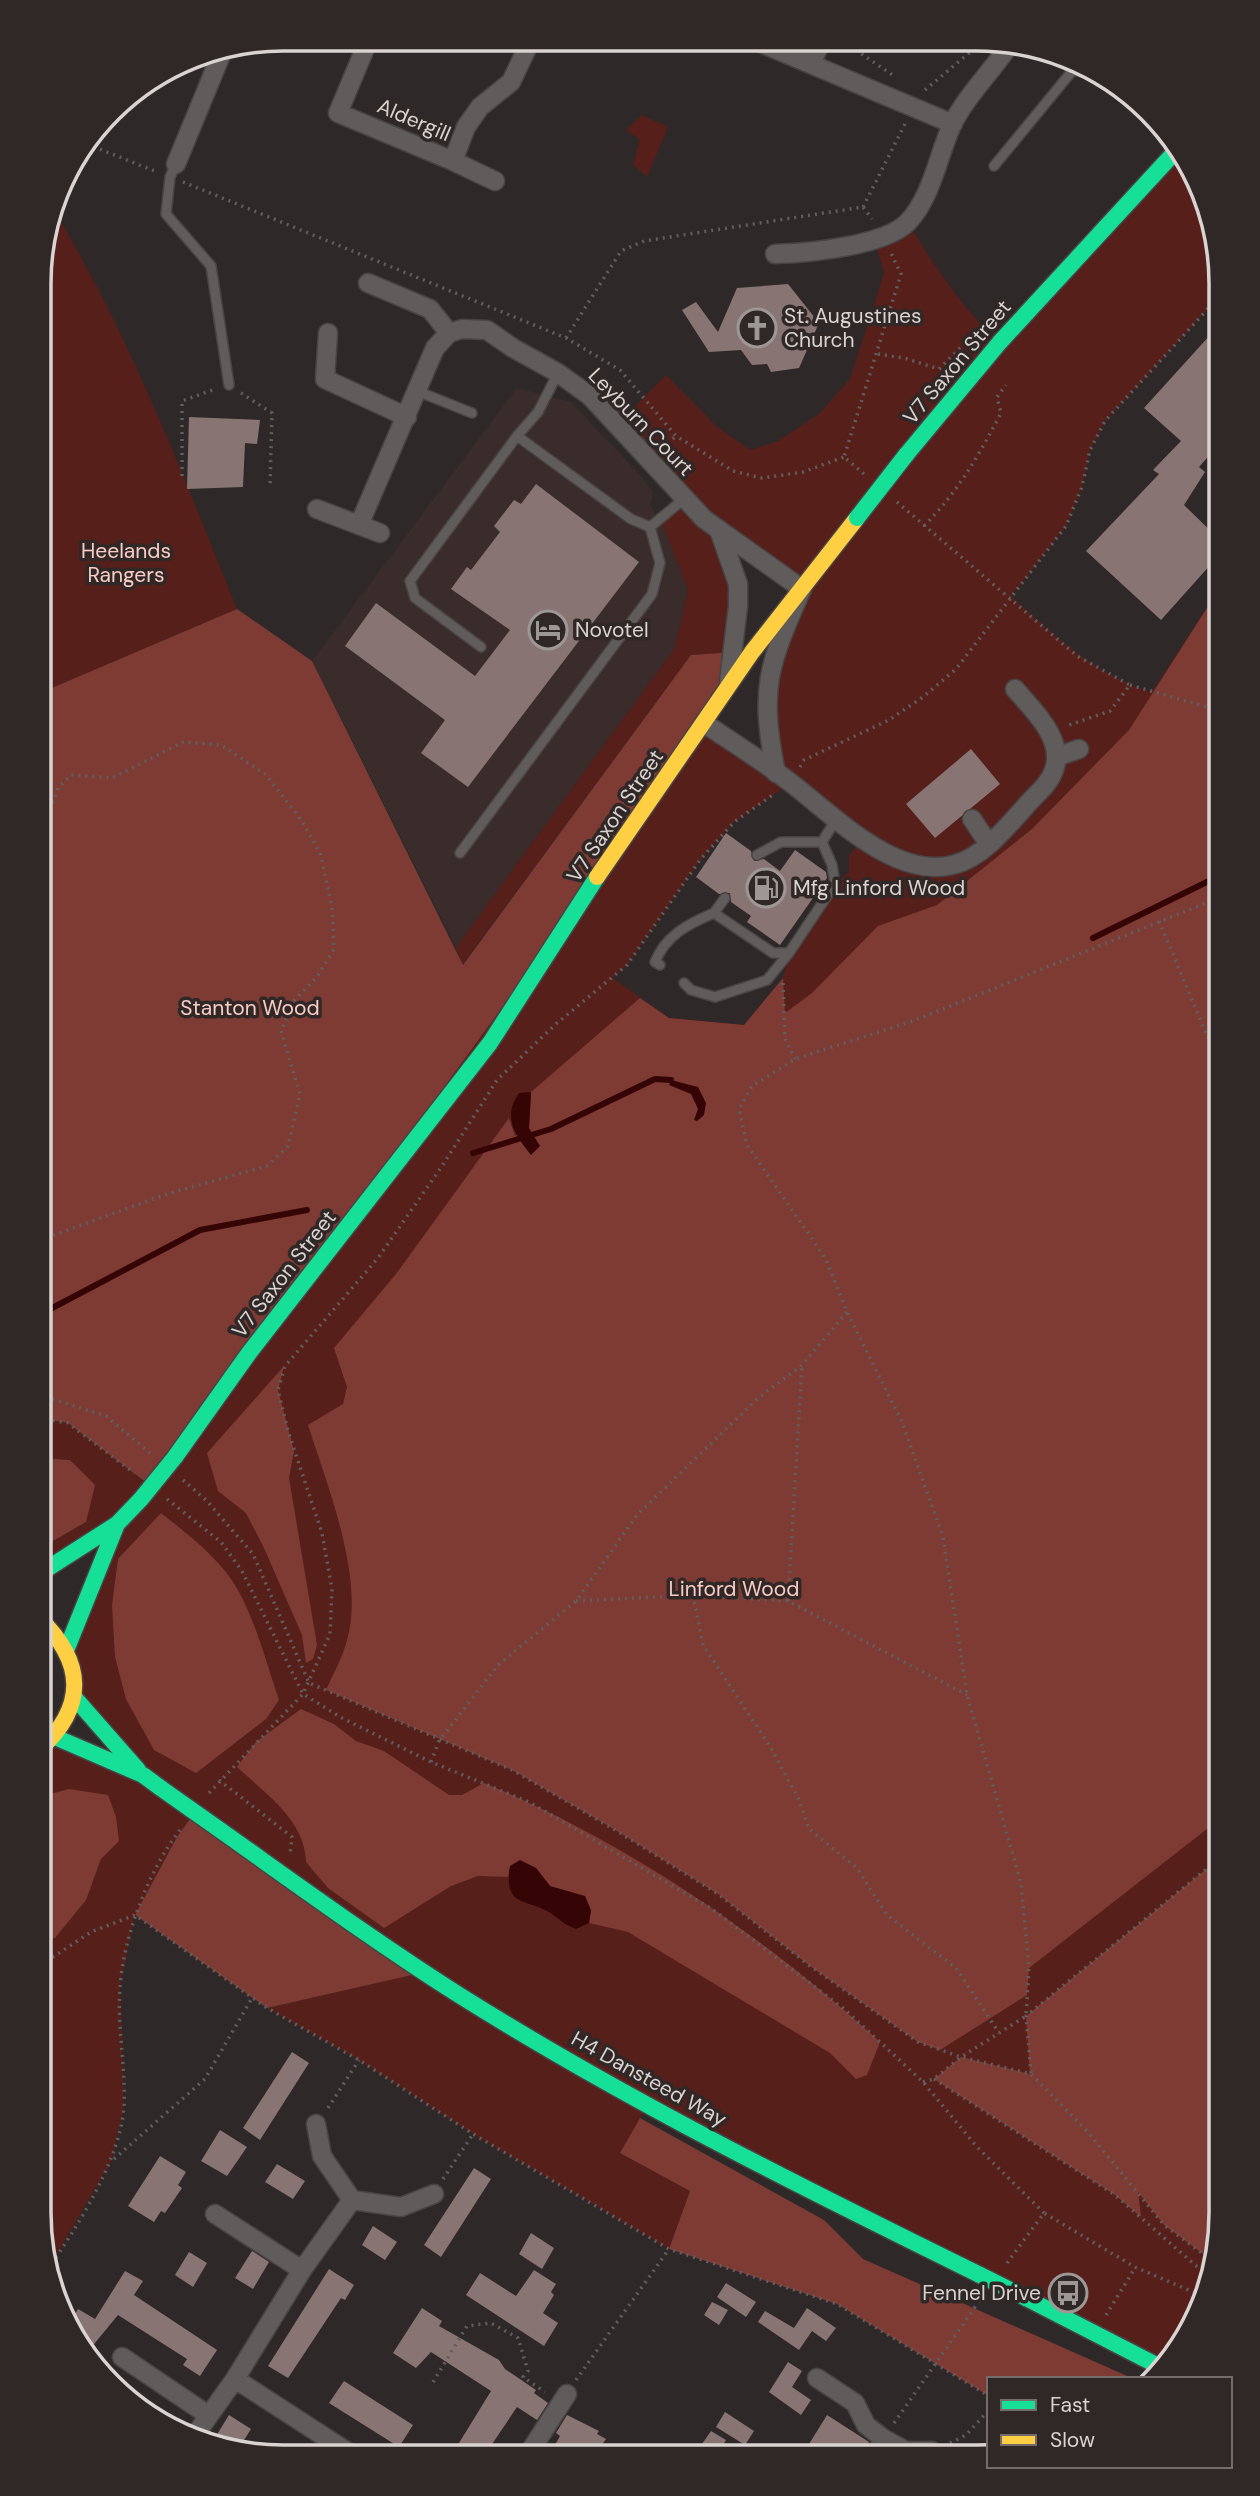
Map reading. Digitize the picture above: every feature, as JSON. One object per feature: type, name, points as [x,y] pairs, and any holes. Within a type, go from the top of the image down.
[{"type":"street","name":"Aldergill","points":[[364,51],[338,113],[453,161],[466,127],[480,107],[511,82],[526,51]]},
{"type":"street","points":[[780,51],[953,124]]},
{"type":"street","points":[[811,64],[817,51]]},
{"type":"street","points":[[775,254],[820,253],[883,235],[908,223],[934,177],[953,124],[1004,52]]},
{"type":"street","points":[[173,171],[219,60]]},
{"type":"street","name":"V7 Saxon Street","points":[[51,1566],[117,1524],[175,1457],[249,1353],[490,1043],[593,883],[728,687],[802,589],[906,455],[1000,342],[1171,156]]},
{"type":"street","points":[[453,161],[495,181]]},
{"type":"street","points":[[359,525],[435,348],[450,333],[430,309],[368,283]]},
{"type":"street","name":"Leyburn Court","points":[[450,333],[462,328],[487,330],[558,373],[590,396],[684,499],[719,530],[802,589]]},
{"type":"street","points":[[328,333],[325,379],[407,417]]},
{"type":"street","points":[[317,509],[380,533]]},
{"type":"street","name":"Leyburn Court","points":[[719,530],[738,584],[738,606],[728,687]]},
{"type":"street","points":[[776,772],[768,731],[766,688],[775,650],[802,589]]},
{"type":"street","points":[[704,723],[776,772],[835,821],[899,858],[936,867],[958,864],[988,843],[1047,783],[1055,769],[1052,732],[1015,688]]},
{"type":"street","points":[[1056,757],[1079,749]]},
{"type":"street","points":[[972,819],[988,843]]},
{"type":"street","name":"V7 Saxon Street","points":[[67,1647],[117,1524]]},
{"type":"street","points":[[51,1627],[67,1647],[75,1670],[75,1697],[68,1718],[51,1740]]},
{"type":"street","name":"H4 Dansteed Way","points":[[75,1697],[143,1776]]},
{"type":"street","name":"H4 Dansteed Way","points":[[55,1737],[143,1776],[390,1950],[567,2059],[838,2205],[1096,2332],[1153,2363]]},
{"type":"street","points":[[316,2124],[322,2156],[352,2200],[401,2207],[434,2194]]},
{"type":"street","points":[[199,2429],[235,2379],[302,2270],[352,2200]]},
{"type":"street","points":[[215,2214],[302,2270]]},
{"type":"street","points":[[122,2357],[208,2415]]},
{"type":"street","points":[[817,2378],[855,2403],[866,2425],[895,2445]]},
{"type":"street","points":[[235,2379],[337,2445]]},
{"type":"street","points":[[534,2445],[564,2399]]},
{"type":"street","points":[[880,2445],[884,2439]]},
{"type":"lane","points":[[994,166],[1076,73]]},
{"type":"lane","points":[[173,171],[166,214],[211,266],[229,385]]},
{"type":"lane","points":[[481,648],[415,598],[410,581],[517,436],[538,412],[558,373]]},
{"type":"lane","points":[[417,391],[472,413]]},
{"type":"lane","points":[[517,436],[631,519],[650,527]]},
{"type":"lane","points":[[650,527],[684,499]]},
{"type":"lane","points":[[460,853],[652,594],[660,563],[650,527]]},
{"type":"lane","points":[[821,842],[835,821]]},
{"type":"lane","points":[[757,855],[781,842],[821,842]]},
{"type":"lane","points":[[684,983],[691,990],[715,997],[767,980],[789,953],[835,884],[832,865],[821,842]]},
{"type":"lane","points":[[660,965],[655,962],[663,943],[694,921],[714,913],[725,898]]},
{"type":"lane","points":[[714,913],[773,953],[789,953]]},
{"type":"path","points":[[857,51],[912,89],[914,106]]},
{"type":"path","points":[[95,147],[173,171]]},
{"type":"path","points":[[566,338],[621,251],[644,241],[863,206],[883,235],[901,274],[844,457],[874,483]]},
{"type":"path","points":[[878,354],[904,358],[939,369],[961,346]]},
{"type":"path","points":[[182,476],[182,401],[229,385],[272,413],[270,487]]},
{"type":"path","points":[[924,526],[955,494],[974,464],[1001,413],[997,397],[1006,386]]},
{"type":"path","points":[[894,500],[1077,656],[1130,685],[1209,708]]},
{"type":"path","points":[[1053,738],[1071,722],[1096,718],[1110,711],[1130,685]]},
{"type":"path","points":[[51,808],[58,788],[71,775],[112,778],[183,742],[221,745],[265,774],[299,817],[320,852],[332,907],[334,948],[317,976],[293,1002],[281,1031],[300,1094],[288,1146],[267,1166],[178,1191],[51,1236]]},
{"type":"path","points":[[1031,2074],[1026,2015],[1029,1968],[1021,1883],[967,1695],[943,1537],[902,1422],[847,1312],[826,1259],[756,1160],[741,1129],[739,1109],[752,1086],[795,1059],[913,1021],[1209,902]]},
{"type":"path","points":[[1160,921],[1209,1040]]},
{"type":"path","points":[[789,953],[783,973],[785,1039],[795,1059]]},
{"type":"path","points":[[431,1762],[439,1741],[498,1665],[576,1601],[637,1515],[757,1399],[802,1365],[847,1312]]},
{"type":"path","points":[[788,1601],[802,1365]]},
{"type":"path","points":[[51,1399],[106,1416],[156,1458]]},
{"type":"path","points":[[51,1420],[68,1423],[146,1493],[221,1542],[242,1571],[303,1694],[342,1718],[431,1762],[528,1802],[597,1839],[712,1909],[843,2008],[923,2082],[977,2147],[1044,2213],[1135,2267],[1195,2293]]},
{"type":"path","points":[[176,1475],[206,1500],[253,1554],[309,1683],[374,1709],[439,1741],[512,1770],[612,1828],[718,1894],[810,1966],[918,2042],[961,2057],[1031,2074],[1087,2131],[1164,2225],[1205,2256]]},
{"type":"path","points":[[576,1601],[693,1595],[788,1601],[967,1695]]},
{"type":"path","points":[[693,1595],[702,1644],[771,1748],[799,1800],[809,1829],[857,1868],[887,1916],[956,1968],[999,2033]]},
{"type":"path","points":[[204,1800],[219,1780],[303,1694]]},
{"type":"path","points":[[219,1780],[292,1837],[286,1877]]},
{"type":"path","points":[[55,2257],[112,2160],[124,2107],[120,1986],[135,1915],[165,1848],[181,1829]]},
{"type":"path","points":[[923,2082],[934,2079],[961,2057],[1026,2015],[1209,1867]]},
{"type":"path","points":[[51,1958],[91,1932],[135,1915]]},
{"type":"path","points":[[135,1915],[252,1998],[359,2060],[473,2134],[669,2249],[837,2304],[936,2361],[987,2395]]},
{"type":"path","points":[[112,2160],[205,2078],[252,1998]]},
{"type":"path","points":[[316,2124],[359,2060]]},
{"type":"path","points":[[934,2079],[1115,2195],[1202,2271]]},
{"type":"path","points":[[434,2194],[473,2134]]},
{"type":"path","points":[[1005,2266],[1044,2213]]},
{"type":"path","points":[[433,2382],[467,2326],[491,2323],[518,2338],[528,2371],[523,2377],[564,2399],[669,2249]]},
{"type":"path","points":[[1096,2332],[1135,2267]]},
{"type":"path","points":[[884,2439],[982,2298]]},
{"type":"path","points":[[945,2445],[966,2435],[987,2412]]},
{"type":"shaded area","points":[[517,388],[571,402],[640,475],[653,492],[650,505],[671,540],[688,589],[675,648],[456,947],[312,661]]},
{"type":"shaded area","points":[[671,1080],[698,1087],[706,1103],[704,1115],[697,1121],[694,1120],[698,1109],[691,1094],[669,1085]]},
{"type":"shaded area","points":[[531,1092],[529,1128],[540,1146],[531,1155],[516,1133],[511,1110],[519,1093]]},
{"type":"shaded area","points":[[520,1860],[536,1868],[550,1886],[585,1896],[591,1910],[589,1923],[576,1929],[513,1895],[510,1889],[510,1866]]},
{"type":"green space","points":[[642,115],[668,127],[647,177],[633,164],[640,140],[626,130]]},
{"type":"green space","name":"Linford Wood","points":[[1171,156],[1197,208],[1205,237],[1209,267],[1209,308],[1105,421],[1090,450],[1082,487],[1066,526],[1011,596],[1076,652],[1131,685],[1152,692],[1209,604],[1209,2229],[1205,2259],[1192,2302],[1160,2356],[649,2103],[620,2153],[690,2191],[669,2249],[473,2134],[359,2060],[267,2008],[424,1972],[192,1816],[177,1837],[135,1915],[120,1986],[124,2107],[112,2160],[55,2257],[51,2229],[51,1740],[55,1737],[141,1775],[74,1697],[67,1648],[116,1525],[51,1566],[51,1542],[86,1522],[70,1460],[51,1459],[51,1420],[68,1423],[151,1487],[704,723],[775,772],[766,688],[802,589],[720,531],[738,584],[734,652],[691,655],[462,965],[456,947],[675,648],[688,589],[660,518],[684,499],[618,424],[666,375],[716,426],[750,450],[778,441],[819,414],[850,379],[884,273],[874,238],[908,223],[961,301],[1000,342]],"holes":[[[791,783],[864,839],[849,855],[849,872],[835,884],[789,953],[783,978],[744,1025],[669,1018],[613,978],[627,965],[700,860],[734,822]]]},
{"type":"green space","name":"Heelands Rangers","points":[[60,220],[131,355],[237,609],[51,688],[51,267]]},
{"type":"green space","name":"Linford Wood","points":[[1209,605],[1209,1827],[1029,1968],[1027,1995],[940,2050],[918,2042],[810,1966],[718,1894],[612,1828],[512,1770],[326,1690],[347,1640],[351,1589],[341,1532],[308,1425],[343,1404],[347,1387],[334,1348],[396,1274],[509,1118],[515,1136],[529,1128],[531,1092],[640,998],[669,1018],[744,1025],[783,978],[785,1013],[812,993],[878,926],[937,905],[1032,829],[1129,730]]},
{"type":"green space","name":"Stanton Wood","points":[[237,609],[312,661],[463,965],[691,655],[734,652],[728,687],[593,883],[152,1487],[68,1423],[51,1420],[51,688]]},
{"type":"green space","points":[[284,1366],[278,1390],[294,1451],[289,1478],[317,1645],[313,1659],[306,1663],[302,1635],[264,1548],[246,1513],[218,1491],[207,1453]]},
{"type":"green space","points":[[51,1459],[70,1460],[95,1485],[86,1522],[51,1542]]},
{"type":"green space","points":[[161,1513],[211,1555],[234,1584],[257,1633],[279,1700],[266,1719],[196,1773],[154,1750],[126,1699],[115,1657],[112,1605],[118,1559]]},
{"type":"green space","points":[[301,1709],[334,1724],[356,1741],[384,1751],[449,1795],[462,1795],[484,1783],[590,1833],[693,1895],[790,1966],[880,2042],[867,2075],[856,2079],[830,2053],[628,1932],[589,1923],[591,1910],[550,1886],[536,1868],[510,1866],[508,1877],[478,1876],[451,1886],[384,1928],[328,1888],[306,1862],[299,1833],[282,1809],[237,1767],[256,1742]]},
{"type":"green space","points":[[69,1789],[108,1795],[116,1817],[119,1841],[101,1859],[86,1900],[55,1938],[51,1938],[51,1794]]},
{"type":"green space","points":[[192,1816],[425,1972],[267,2008],[135,1915],[177,1837]]},
{"type":"green space","points":[[1209,1867],[1209,2229],[1205,2256],[1164,2225],[1138,2192],[1141,2217],[1115,2195],[934,2079],[961,2057],[1030,2074],[1026,2016]]},
{"type":"green space","points":[[640,2118],[824,2220],[863,2259],[1129,2377],[987,2377],[987,2395],[837,2304],[669,2249],[690,2191],[620,2153]]},
{"type":"building","name":"St. Augustines Church","points":[[788,284],[819,323],[799,368],[771,372],[767,364],[752,365],[741,350],[709,352],[682,310],[696,302],[718,332],[737,288]]},
{"type":"building","points":[[1209,336],[1209,456],[1199,467],[1205,472],[1184,505],[1209,529],[1209,566],[1161,620],[1086,551],[1159,474],[1153,470],[1181,441],[1144,408]]},
{"type":"building","name":"Heelands Rangers","points":[[189,417],[260,420],[257,444],[245,443],[243,487],[187,489]]},
{"type":"building","name":"Novotel","points":[[536,484],[639,562],[468,787],[421,753],[445,720],[345,646],[376,603],[475,676],[510,630],[451,589],[467,567],[471,570],[500,532],[494,526],[514,500],[521,504]]},
{"type":"building","points":[[971,749],[1000,784],[935,838],[906,804]]},
{"type":"building","name":"Mfg Linford Wood","points":[[726,833],[751,851],[754,861],[764,859],[780,871],[795,850],[826,872],[827,878],[780,945],[747,922],[751,916],[731,902],[730,893],[719,894],[696,877]]},
{"type":"building","points":[[292,2052],[309,2063],[260,2140],[243,2128]]},
{"type":"building","points":[[220,2130],[247,2147],[227,2176],[201,2161]]},
{"type":"building","points":[[160,2156],[186,2172],[178,2185],[182,2188],[165,2213],[161,2211],[154,2222],[128,2206]]},
{"type":"building","points":[[277,2164],[305,2181],[293,2199],[265,2182]]},
{"type":"building","points":[[474,2168],[491,2179],[441,2257],[424,2245]]},
{"type":"building","points":[[373,2226],[397,2242],[385,2260],[362,2245]]},
{"type":"building","points":[[531,2233],[554,2248],[542,2269],[519,2254]]},
{"type":"building","points":[[252,2251],[269,2262],[253,2289],[235,2278]]},
{"type":"building","points":[[189,2252],[207,2263],[193,2287],[175,2275]]},
{"type":"building","points":[[329,2269],[354,2285],[345,2300],[341,2298],[288,2378],[268,2366]]},
{"type":"building","points":[[534,2270],[556,2284],[551,2292],[554,2295],[543,2313],[558,2323],[544,2346],[466,2295],[480,2273],[516,2296]]},
{"type":"building","points":[[125,2271],[143,2281],[134,2295],[217,2350],[200,2376],[183,2365],[187,2359],[118,2315],[93,2346],[75,2315],[78,2309],[95,2319]]},
{"type":"building","points":[[726,2283],[756,2302],[746,2317],[717,2297]]},
{"type":"building","points":[[712,2302],[728,2310],[719,2325],[704,2315]]},
{"type":"building","points":[[422,2308],[442,2321],[439,2326],[499,2360],[505,2369],[536,2390],[534,2393],[548,2403],[537,2420],[517,2407],[491,2445],[458,2445],[491,2391],[431,2352],[416,2368],[393,2353]]},
{"type":"building","points":[[807,2308],[836,2328],[826,2341],[812,2331],[799,2350],[758,2322],[765,2311],[794,2328]]},
{"type":"building","points":[[788,2362],[802,2371],[792,2387],[811,2400],[801,2415],[769,2392]]},
{"type":"building","points":[[344,2381],[413,2425],[400,2445],[396,2445],[329,2403]]},
{"type":"building","points":[[725,2412],[754,2431],[745,2445],[716,2427]]},
{"type":"building","points":[[229,2415],[251,2429],[243,2441],[217,2435]]},
{"type":"building","points":[[567,2415],[599,2431],[597,2434],[606,2439],[602,2445],[555,2445],[560,2436],[556,2433]]},
{"type":"building","points":[[827,2415],[869,2442],[868,2445],[808,2445]]},
{"type":"building","points":[[711,2431],[726,2440],[723,2445],[702,2444]]},
{"type":"waterway","points":[[1093,938],[1209,881]]},
{"type":"waterway","points":[[473,1153],[551,1129],[655,1079],[671,1080]]},
{"type":"waterway","points":[[51,1309],[200,1230],[307,1210]]},
{"type":"traffic: fast","points":[[906,455],[1000,342],[1171,156]]},
{"type":"traffic: fast","points":[[857,518],[906,455]]},
{"type":"traffic: fast","points":[[175,1457],[249,1353],[490,1043],[597,877]]},
{"type":"traffic: fast","points":[[141,1499],[175,1457]]},
{"type":"traffic: fast","points":[[51,1566],[117,1524],[141,1499]]},
{"type":"traffic: fast","points":[[67,1648],[117,1524]]},
{"type":"traffic: fast","points":[[74,1697],[138,1770]]},
{"type":"traffic: fast","points":[[55,1737],[143,1775],[162,1789]]},
{"type":"traffic: fast","points":[[162,1789],[220,1830]]},
{"type":"traffic: fast","points":[[220,1830],[398,1955],[522,2034],[716,2142],[980,2275]]},
{"type":"traffic: fast","points":[[980,2275],[1026,2298]]},
{"type":"traffic: fast","points":[[1026,2298],[1153,2363]]},
{"type":"traffic: slow","points":[[597,877],[752,652],[857,518]]},
{"type":"traffic: slow","points":[[51,1632],[65,1651],[72,1668],[74,1684],[66,1717],[51,1738]]},
{"type":"place","name":"St. Augustines Church","points":[[757,328]]},
{"type":"place","name":"Novotel","points":[[548,630]]},
{"type":"place","name":"Mfg Linford Wood","points":[[766,888]]},
{"type":"place","name":"Fennel Drive","points":[[1068,2293]]}]
